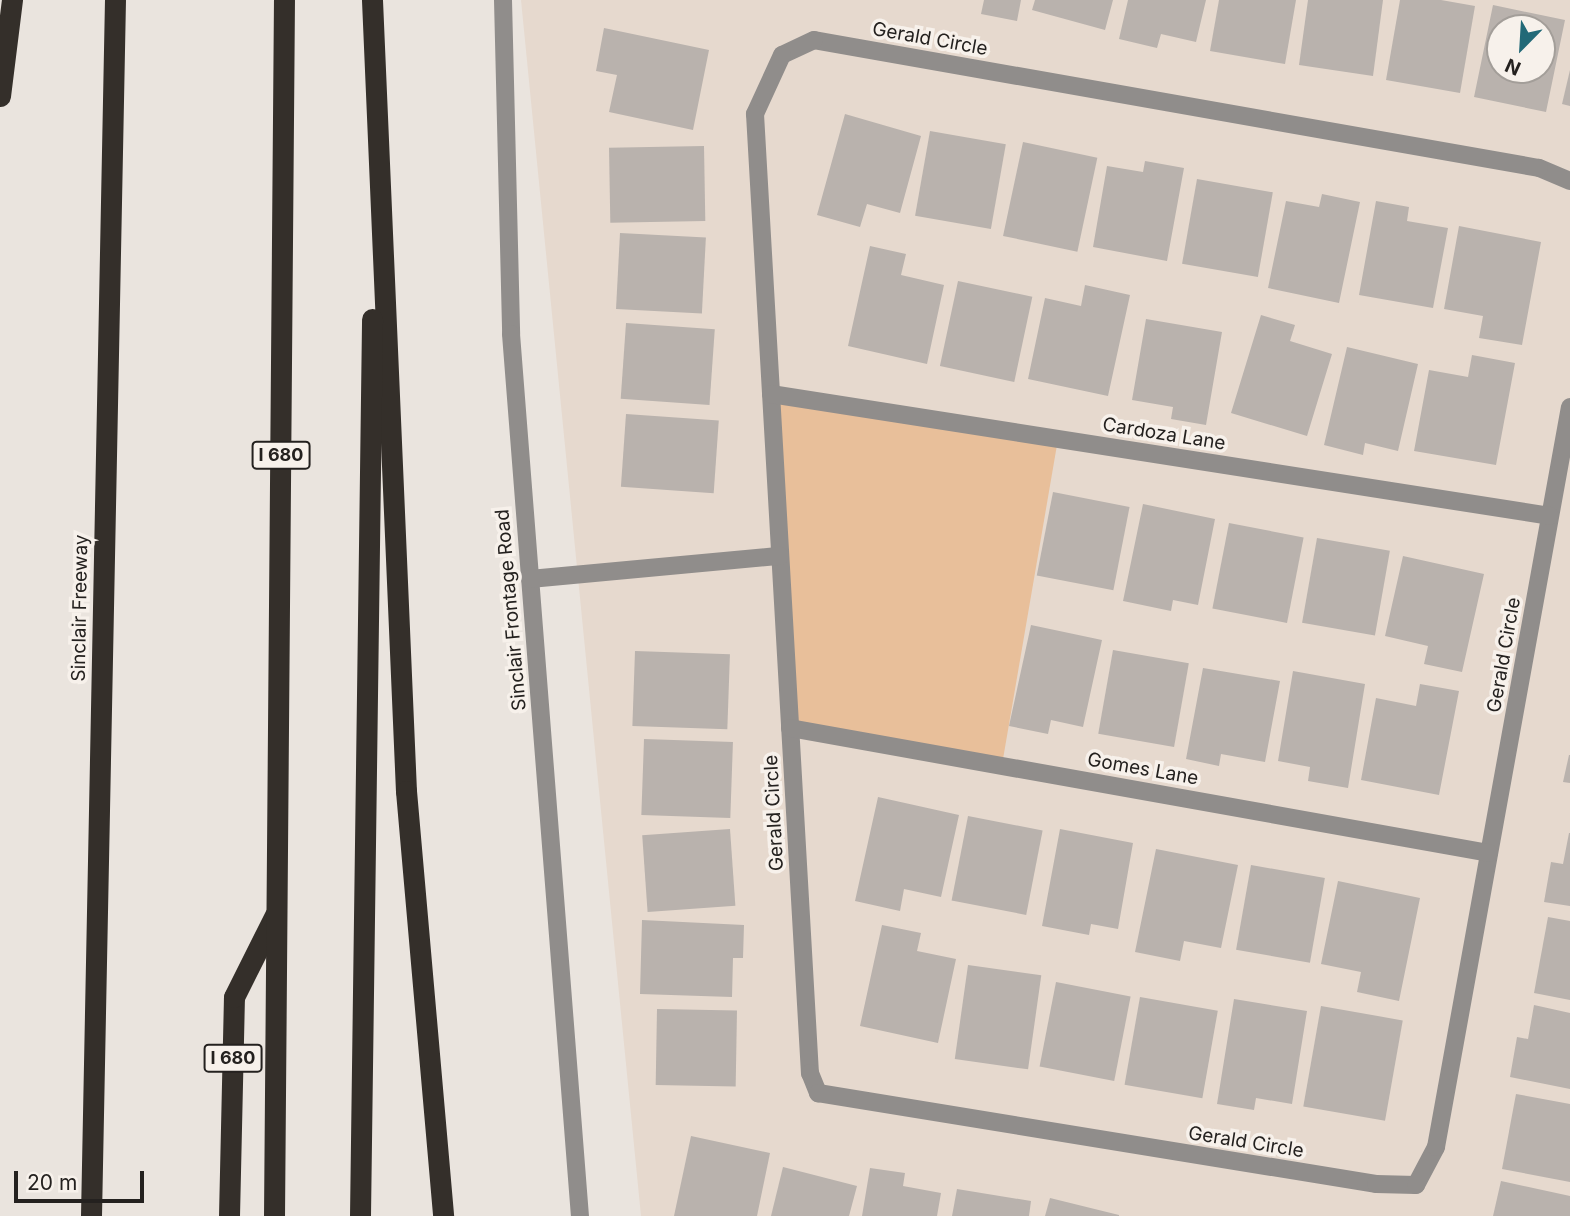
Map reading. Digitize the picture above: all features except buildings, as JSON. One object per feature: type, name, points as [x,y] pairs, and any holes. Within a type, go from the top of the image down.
[{"type":"highway","points":[[0,96],[12,0]]},
{"type":"highway","name":"Sinclair Freeway","points":[[91,1216],[115,0]]},
{"type":"highway","name":"I 680","points":[[274,1216],[284,0]]},
{"type":"highway","points":[[372,0],[391,493],[407,791],[443,1216]]},
{"type":"highway","points":[[360,1216],[375,37]]},
{"type":"highway","name":"I 680","points":[[229,1216],[234,996],[277,910]]},
{"type":"street","name":"Sinclair Frontage Road","points":[[503,0],[511,334],[580,1216]]},
{"type":"street","name":"Gerald Circle","points":[[1570,181],[1538,168],[814,40],[782,55],[755,114],[810,1073],[818,1093],[1376,1184],[1416,1185],[1436,1147],[1570,407]]},
{"type":"street","name":"Cardoza Lane","points":[[771,394],[1550,516]]},
{"type":"street","points":[[530,579],[780,556]]},
{"type":"street","name":"Gomes Lane","points":[[790,727],[1489,853]]},
{"type":"shaded area","points":[[521,0],[1570,0],[1570,1216],[641,1216]]},
{"type":"shaded area","points":[[771,394],[1058,439],[1002,765],[790,728]]}]
